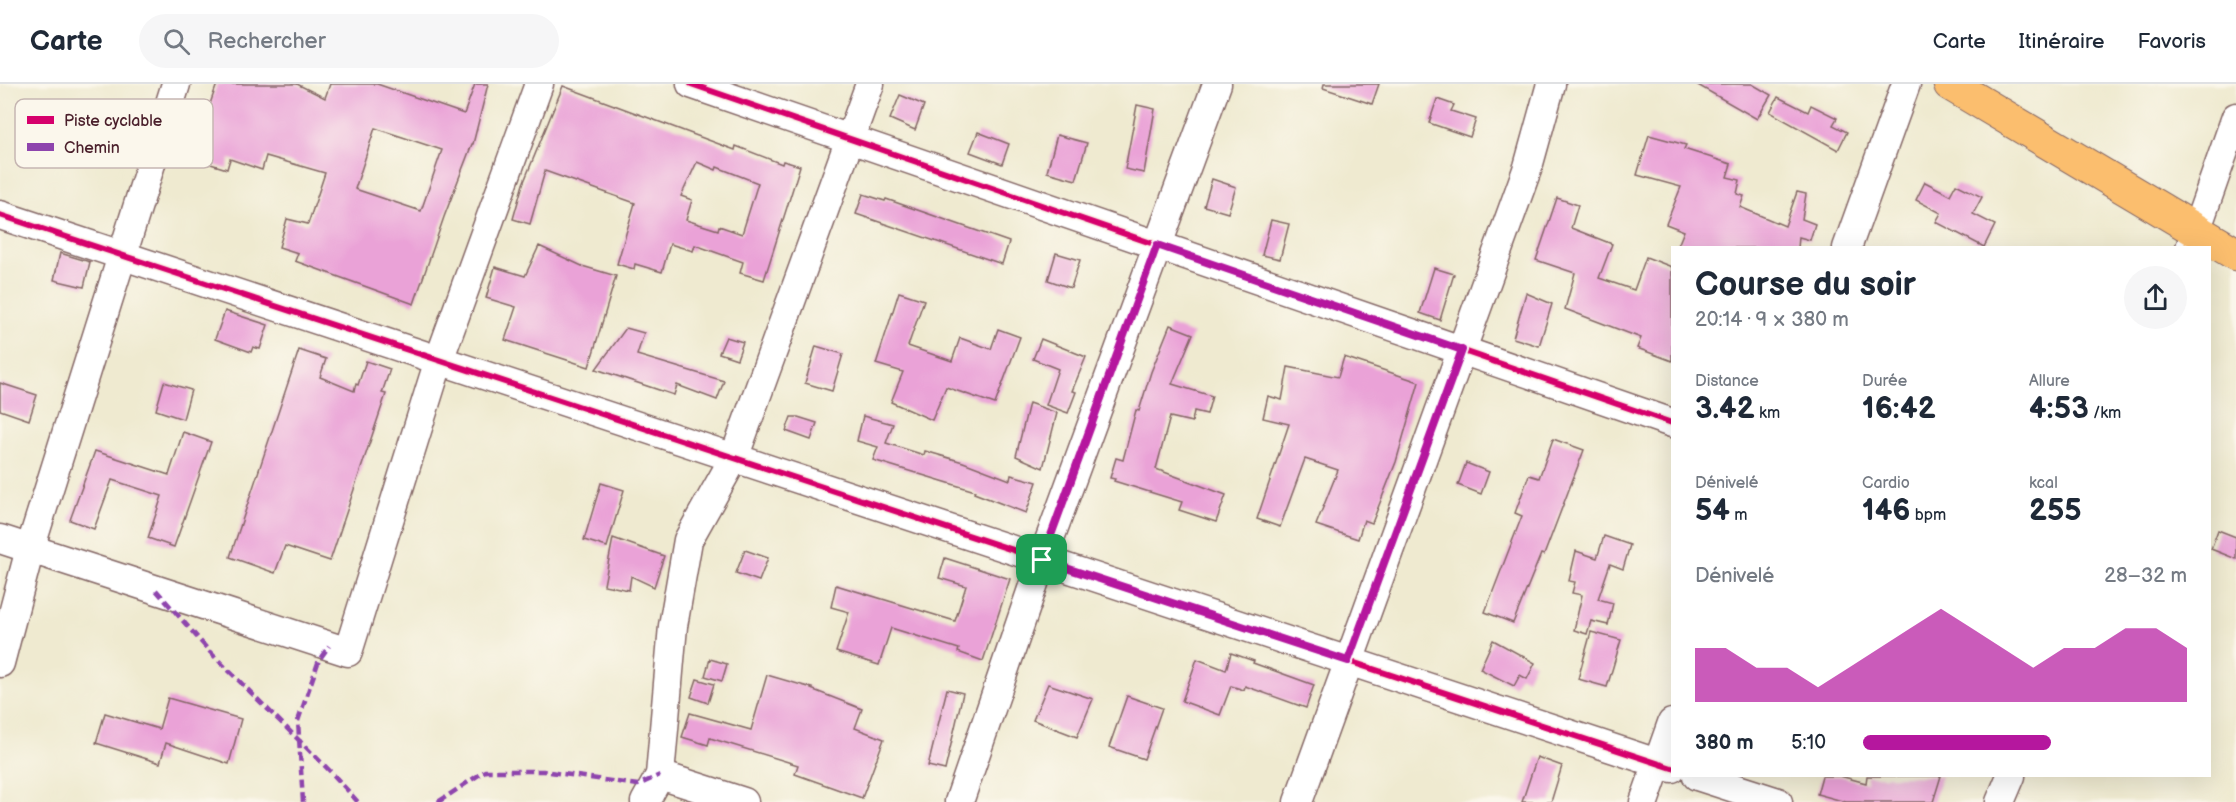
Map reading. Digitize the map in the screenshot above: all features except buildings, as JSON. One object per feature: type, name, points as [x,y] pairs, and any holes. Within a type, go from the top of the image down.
[{"type":"highway","points":[[1950,84],[2193,239],[2236,254]]},
{"type":"street","points":[[171,99],[176,84]]},
{"type":"street","points":[[0,539],[348,652],[439,360],[538,84]]},
{"type":"street","points":[[691,84],[1671,423]]},
{"type":"street","points":[[645,802],[660,775],[672,626],[688,540],[734,458],[870,84]]},
{"type":"street","points":[[959,802],[1042,560],[1217,84]]},
{"type":"street","points":[[1298,802],[1528,167],[1551,84]]},
{"type":"street","points":[[1848,246],[1906,84]]},
{"type":"street","points":[[2193,239],[2236,117]]},
{"type":"street","points":[[0,663],[30,549],[150,168]]},
{"type":"street","points":[[0,215],[1665,765]]},
{"type":"street","points":[[1644,802],[1665,765],[1671,729]]},
{"type":"street","points":[[660,775],[744,802]]},
{"type":"street","points":[[1699,777],[1778,802]]},
{"type":"street","points":[[2000,802],[2011,777]]},
{"type":"marked path","points":[[156,590],[210,652],[331,772],[358,802]]},
{"type":"marked path","points":[[303,802],[298,721],[319,660],[329,646]]},
{"type":"marked path","points":[[438,802],[485,771],[543,771],[638,785],[660,775]]},
{"type":"cycle path","points":[[691,84],[1671,423]]},
{"type":"cycle path","points":[[0,215],[1671,768]]},
{"type":"route","points":[[1157,245],[1462,350],[1348,661],[1042,560],[1157,245]]}]
